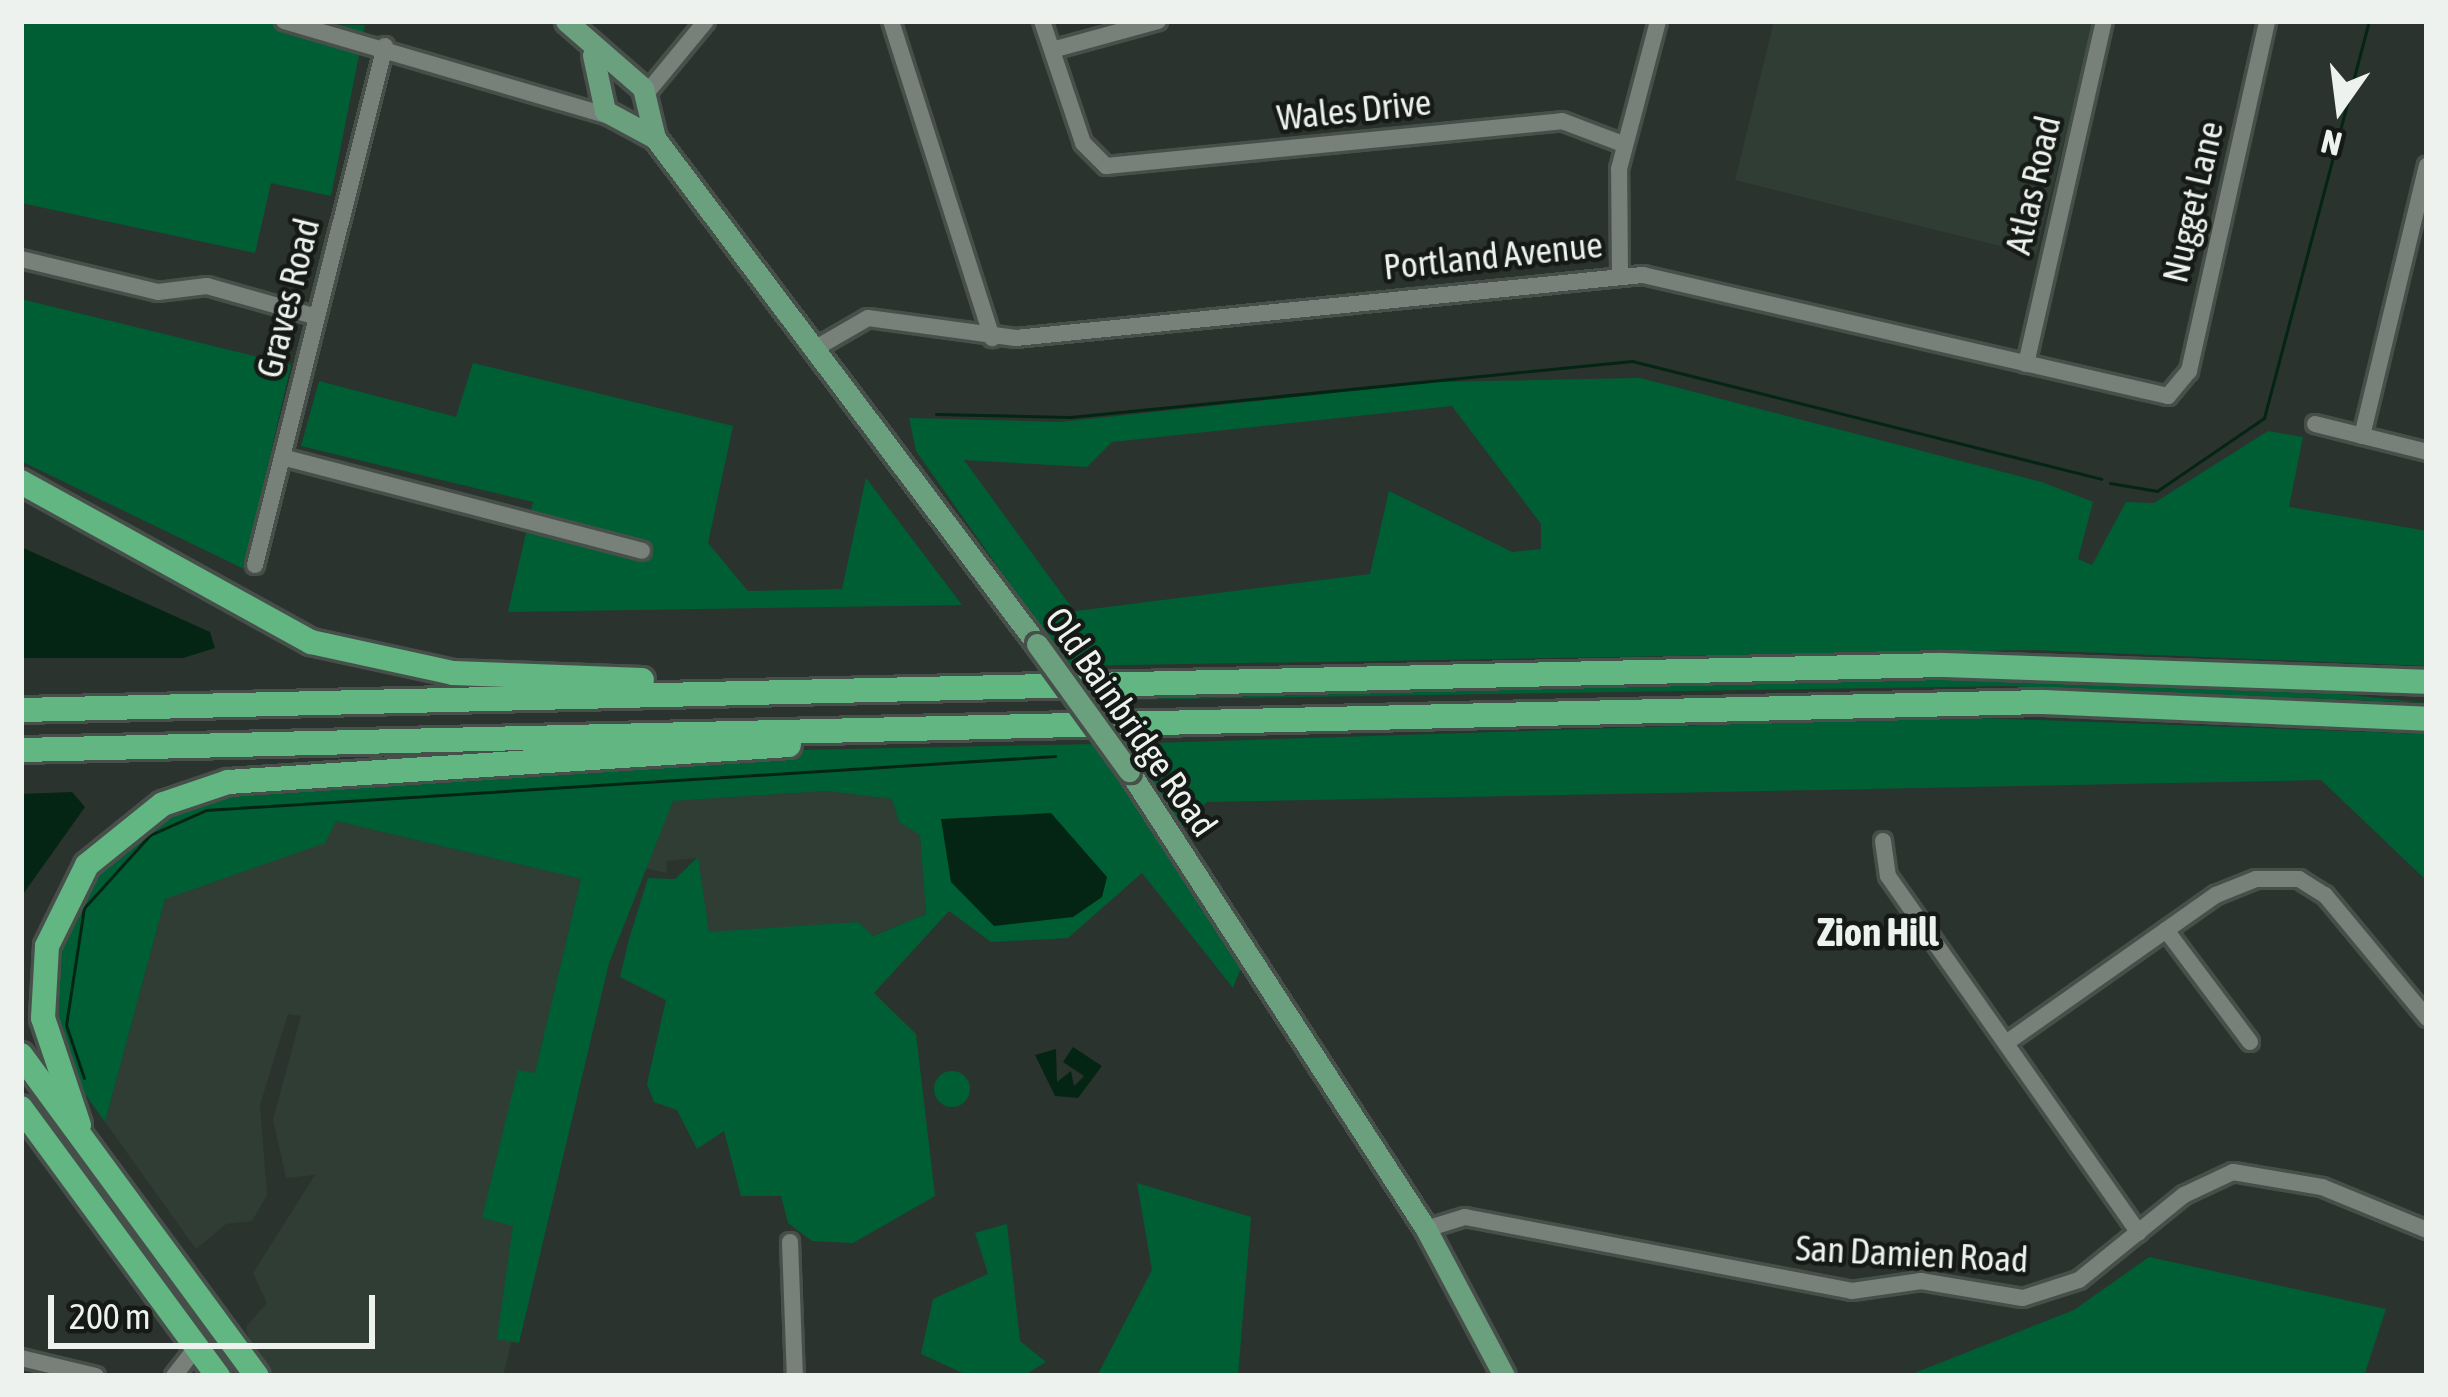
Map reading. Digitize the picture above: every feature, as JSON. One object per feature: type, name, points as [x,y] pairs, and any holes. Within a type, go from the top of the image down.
[{"type":"highway","points":[[21,482],[240,610],[333,649],[453,674],[727,693]]},
{"type":"highway","points":[[21,710],[1942,665],[2427,682]]},
{"type":"highway","points":[[21,750],[2044,702],[2427,719]]},
{"type":"highway","points":[[79,1125],[43,1018],[47,946],[87,865],[175,799],[228,782],[998,728]]},
{"type":"highway","points":[[21,1054],[79,1125],[257,1376]]},
{"type":"highway","points":[[21,1108],[218,1376]]},
{"type":"highway","points":[[47,1142],[101,1182],[197,1315],[224,1328]]},
{"type":"highway","points":[[196,1348],[240,1376]]},
{"type":"main road","name":"Old Bainbridge Road","points":[[566,21],[816,348],[1129,771],[1426,1229],[1504,1376]]},
{"type":"street","points":[[284,21],[385,46],[567,106],[623,97],[662,69],[706,21]]},
{"type":"street","points":[[891,21],[992,338]]},
{"type":"street","points":[[1042,21],[1052,50],[1159,21]]},
{"type":"street","points":[[1620,274],[1623,144],[1658,21]]},
{"type":"street","name":"Atlas Road","points":[[2026,364],[2104,21]]},
{"type":"street","name":"Nugget Lane","points":[[2176,393],[2267,21]]},
{"type":"street","name":"Graves Road","points":[[255,565],[385,46]]},
{"type":"street","name":"Wales Drive","points":[[1052,50],[1090,155],[1135,168],[1562,121],[1623,144]]},
{"type":"street","points":[[2362,436],[2427,166]]},
{"type":"street","points":[[21,260],[158,292],[207,286],[317,316]]},
{"type":"street","name":"Portland Avenue","points":[[816,348],[868,318],[992,338],[1620,274],[1680,278],[2026,364],[2176,393]]},
{"type":"street","points":[[2315,424],[2427,452]]},
{"type":"street","points":[[282,457],[641,551]]},
{"type":"street","points":[[1883,841],[1888,876],[2139,1233]]},
{"type":"street","points":[[2006,1043],[2166,930],[2256,879],[2299,878],[2427,1018]]},
{"type":"street","points":[[2166,930],[2250,1042]]},
{"type":"street","name":"San Damien Road","points":[[1426,1229],[1465,1217],[1852,1291],[1922,1281],[2023,1298],[2079,1280],[2205,1180],[2260,1171],[2427,1230]]},
{"type":"street","points":[[790,1242],[795,1376]]},
{"type":"street","points":[[174,1376],[196,1348]]},
{"type":"street","points":[[21,1358],[96,1376]]},
{"type":"shaded area","points":[[1774,21],[2094,21],[2036,255],[1735,180]]},
{"type":"shaded area","points":[[21,547],[210,632],[215,648],[183,658],[21,658]]},
{"type":"shaded area","points":[[827,791],[893,799],[899,822],[920,834],[926,914],[872,936],[857,922],[709,933],[698,858],[666,861],[667,873],[640,867],[673,801]]},
{"type":"shaded area","points":[[72,792],[85,807],[21,897],[21,794]]},
{"type":"shaded area","points":[[1051,813],[1107,877],[1102,897],[1073,917],[994,926],[951,882],[941,819]]},
{"type":"shaded area","points":[[336,821],[581,879],[535,1074],[519,1070],[538,1233],[503,1376],[270,1376],[250,1346],[246,1327],[267,1303],[253,1273],[315,1175],[286,1178],[273,1120],[301,1016],[288,1014],[260,1105],[267,1195],[252,1221],[226,1224],[196,1249],[105,1122],[165,899]]},
{"type":"shaded area","points":[[1073,1047],[1102,1066],[1078,1098],[1055,1096],[1035,1055],[1056,1049],[1057,1082],[1071,1071],[1074,1086],[1084,1076],[1063,1062]]},
{"type":"green space","points":[[21,21],[365,25],[331,196],[271,183],[255,253],[21,203]]},
{"type":"green space","points":[[21,299],[291,365],[244,569],[21,461]]},
{"type":"green space","points":[[473,363],[733,426],[708,543],[748,591],[842,589],[866,478],[962,605],[508,612],[533,502],[301,446],[319,381],[456,417]]},
{"type":"green space","points":[[1640,378],[2042,482],[2093,502],[2078,559],[2092,565],[2126,502],[2154,503],[2268,431],[2303,437],[2289,507],[2427,531],[2427,666],[2031,650],[1068,666],[916,451],[909,418],[1061,422],[1436,382]],"holes":[[[1452,406],[1541,524],[1541,549],[1512,552],[1389,491],[1370,574],[1052,614],[1072,608],[964,460],[1087,467],[1112,442]]]},
{"type":"green space","points":[[1983,677],[2213,681],[2427,703],[2006,686],[1103,700]]},
{"type":"green space","points":[[1953,717],[2427,734],[2427,881],[2321,780],[1207,802],[1183,829],[1125,744]]},
{"type":"green space","points":[[1098,744],[1243,963],[1233,988],[1142,873],[1068,938],[991,942],[949,911],[874,993],[916,1034],[935,1196],[853,1243],[812,1241],[788,1223],[781,1196],[741,1196],[724,1131],[697,1149],[677,1110],[654,1102],[647,1084],[666,1000],[620,977],[629,939],[648,878],[675,879],[698,857],[709,932],[858,922],[873,936],[926,914],[920,835],[899,822],[892,799],[827,791],[673,801],[609,963],[519,1343],[497,1339],[513,1226],[482,1218],[518,1070],[535,1073],[581,879],[336,821],[325,843],[165,899],[105,1122],[71,1074],[46,987],[79,882],[190,797],[743,751]]},
{"type":"green space","points":[[952,1071],[965,1076],[970,1089],[965,1102],[952,1107],[939,1102],[934,1089],[939,1076]]},
{"type":"green space","points":[[1137,1183],[1251,1217],[1238,1376],[1097,1376],[1152,1270]]},
{"type":"green space","points":[[1007,1224],[1020,1341],[1046,1362],[1023,1376],[969,1376],[921,1354],[933,1299],[988,1274],[975,1233]]},
{"type":"green space","points":[[2149,1257],[2386,1309],[2364,1376],[1907,1376],[2074,1310]]},
{"type":"waterway","points":[[2110,483],[2157,491],[2264,418],[2369,21]]},
{"type":"waterway","points":[[936,414],[1070,417],[1632,361],[2101,479]]},
{"type":"waterway","points":[[84,1078],[66,1025],[84,908],[150,835],[206,810],[1055,756]]},
{"type":"district","name":"Zion Hill","points":[[1878,932]]}]
